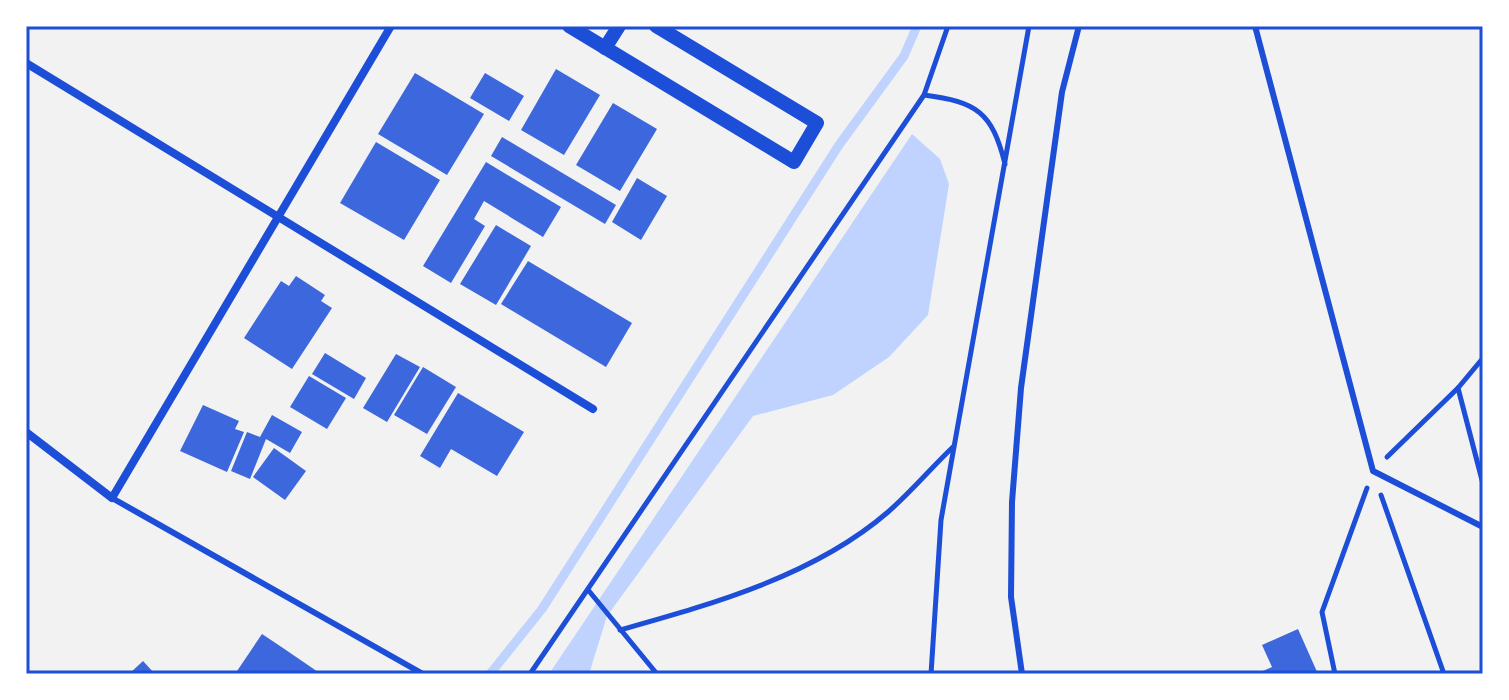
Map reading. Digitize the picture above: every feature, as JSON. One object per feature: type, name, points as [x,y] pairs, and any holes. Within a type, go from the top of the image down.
[{"type":"street","points":[[26,432],[112,498],[391,26]]},
{"type":"street","points":[[569,26],[794,162],[817,123],[656,26]]},
{"type":"street","points":[[605,48],[619,26]]},
{"type":"street","points":[[26,63],[593,409]]},
{"type":"lane","points":[[1022,674],[1011,597],[1012,502],[1021,388],[1062,92],[1079,26]]},
{"type":"lane","points":[[1255,26],[1373,471],[1483,527]]},
{"type":"lane","points":[[112,498],[423,674]]},
{"type":"path","points":[[530,674],[924,95],[948,26]]},
{"type":"path","points":[[931,674],[941,520],[1006,169],[1029,26]]},
{"type":"path","points":[[924,95],[975,106],[996,130],[1006,169]]},
{"type":"path","points":[[1335,674],[1322,612],[1373,471],[1458,388],[1483,358]]},
{"type":"path","points":[[1458,388],[1483,484]]},
{"type":"path","points":[[620,630],[725,600],[829,552],[887,513],[955,445]]},
{"type":"path","points":[[1373,471],[1444,674]]},
{"type":"path","points":[[589,591],[657,674]]},
{"type":"water","points":[[912,134],[940,159],[949,184],[928,315],[889,357],[833,395],[753,416],[607,616],[589,674],[549,674]]},
{"type":"building","points":[[556,69],[600,95],[564,155],[521,130]]},
{"type":"building","points":[[415,73],[484,114],[447,175],[378,134]]},
{"type":"building","points":[[485,73],[524,96],[509,121],[470,98]]},
{"type":"building","points":[[613,103],[657,129],[620,191],[576,165]]},
{"type":"building","points":[[502,137],[616,205],[605,224],[491,156]]},
{"type":"building","points":[[376,142],[440,180],[404,240],[340,203]]},
{"type":"building","points":[[486,162],[561,207],[543,237],[484,201],[474,219],[485,226],[451,283],[423,266]]},
{"type":"building","points":[[637,178],[667,196],[641,240],[612,222]]},
{"type":"building","points":[[496,225],[531,246],[496,305],[460,284]]},
{"type":"building","points":[[528,261],[632,323],[606,367],[501,304]]},
{"type":"building","points":[[296,276],[325,295],[321,301],[332,308],[292,369],[244,338],[281,281],[289,286]]},
{"type":"building","points":[[325,353],[366,378],[354,399],[312,374]]},
{"type":"building","points":[[396,354],[420,367],[387,422],[363,408]]},
{"type":"building","points":[[423,367],[456,387],[427,434],[394,415]]},
{"type":"building","points":[[309,376],[346,398],[327,429],[290,407]]},
{"type":"building","points":[[458,393],[524,432],[497,476],[451,449],[440,468],[420,456]]},
{"type":"building","points":[[203,405],[239,421],[235,429],[244,432],[227,472],[180,451]]},
{"type":"building","points":[[272,415],[302,432],[290,453],[266,439],[250,479],[231,471],[247,432],[260,437]]},
{"type":"building","points":[[274,448],[306,471],[285,500],[253,477]]},
{"type":"building","points":[[1298,629],[1318,674],[1256,674],[1272,667],[1262,645]]},
{"type":"building","points":[[262,634],[283,648],[321,674],[235,674]]},
{"type":"building","points":[[143,661],[155,674],[129,674]]},
{"type":"waterway","points":[[490,674],[542,609],[839,145],[904,56],[917,26]]}]
